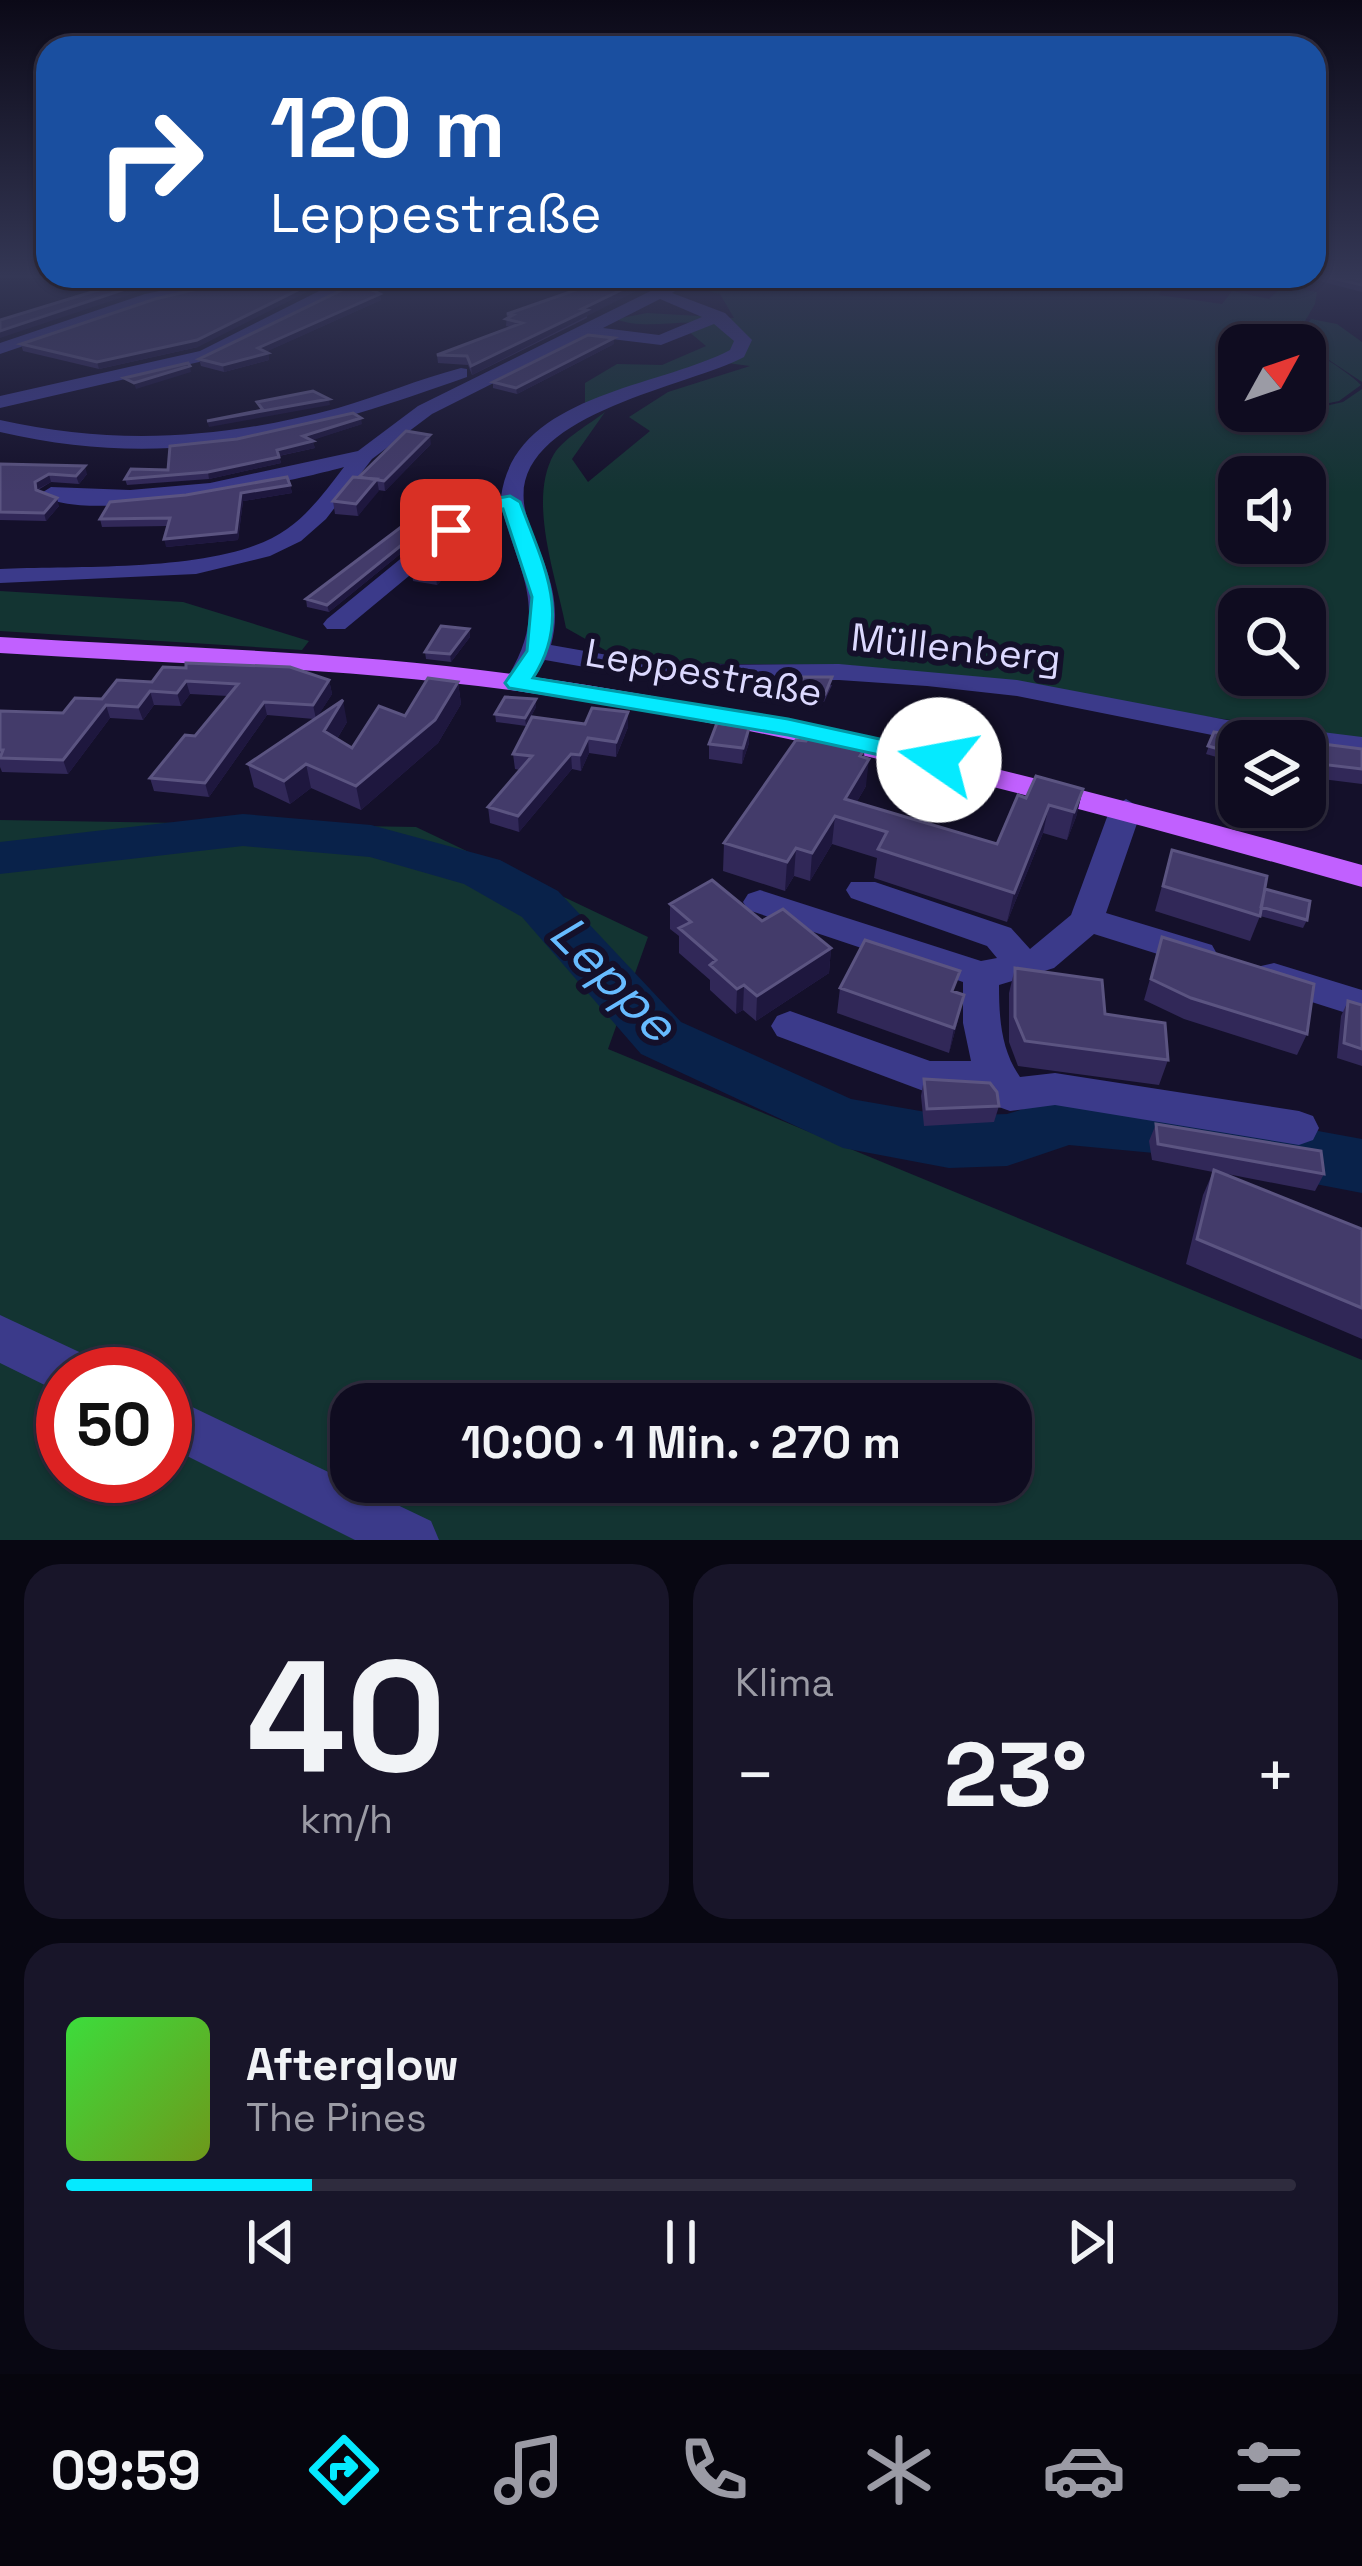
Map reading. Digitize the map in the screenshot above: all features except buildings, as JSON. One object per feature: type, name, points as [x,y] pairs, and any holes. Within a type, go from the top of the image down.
[{"type":"main road","name":"Leppestraße","points":[[0,644],[289,662],[518,683],[788,727],[1126,809],[1362,876]]},
{"type":"street","points":[[0,402],[218,349]]},
{"type":"street","points":[[0,576],[196,567],[262,551],[293,536],[318,514],[364,455],[424,410],[541,349]]},
{"type":"street","points":[[336,624],[478,507],[510,502],[512,482],[551,432],[582,414],[740,349]]},
{"type":"street","points":[[0,425],[86,446],[165,448],[215,442],[291,428],[468,370],[520,359]]},
{"type":"street","points":[[51,494],[92,499],[208,488],[364,455]]},
{"type":"street","name":"Leppestraße","points":[[510,502],[543,597],[539,651],[518,683]]},
{"type":"street","name":"Müllenberg","points":[[539,651],[664,673],[839,672],[1017,688],[1227,729],[1362,746]]},
{"type":"street","points":[[760,902],[980,974],[1042,963],[1070,943],[1087,919],[1126,809]]},
{"type":"street","points":[[862,890],[999,937],[1025,967]]},
{"type":"street","points":[[1087,919],[1362,1004]]},
{"type":"street","points":[[980,974],[979,1036],[1003,1086]]},
{"type":"street","points":[[790,1026],[929,1077],[1055,1088],[1299,1128]]},
{"type":"street","points":[[0,1338],[36,1356]]},
{"type":"street","points":[[192,1432],[412,1540]]},
{"type":"green space","points":[[699,349],[1218,349],[1218,432],[1326,432],[1326,406],[1343,402],[1362,389],[1362,739],[1326,734],[1326,720],[1230,720],[847,665],[628,663],[566,628],[544,517],[546,473],[558,448],[605,412],[572,459],[588,482],[650,431],[629,417],[668,392],[750,366],[712,361],[585,405],[585,383],[617,364],[662,365]]},
{"type":"green space","points":[[1326,349],[1362,349],[1362,382],[1326,358]]},
{"type":"green space","points":[[1326,358],[1361,385],[1339,401],[1326,404]]},
{"type":"green space","points":[[0,591],[183,602],[309,641],[302,650],[0,631]]},
{"type":"green space","points":[[0,820],[416,827],[648,937],[608,1049],[1362,1360],[1362,1540],[0,1540]]},
{"type":"waterway","name":"Leppe","points":[[0,858],[243,830],[371,841],[482,872],[540,904],[661,1038],[843,1123],[949,1142],[1007,1140],[1069,1120],[1154,1127],[1362,1166]]},
{"type":"route","points":[[451,530],[478,507],[510,502],[543,597],[539,651],[518,683],[788,727],[939,760]]}]
